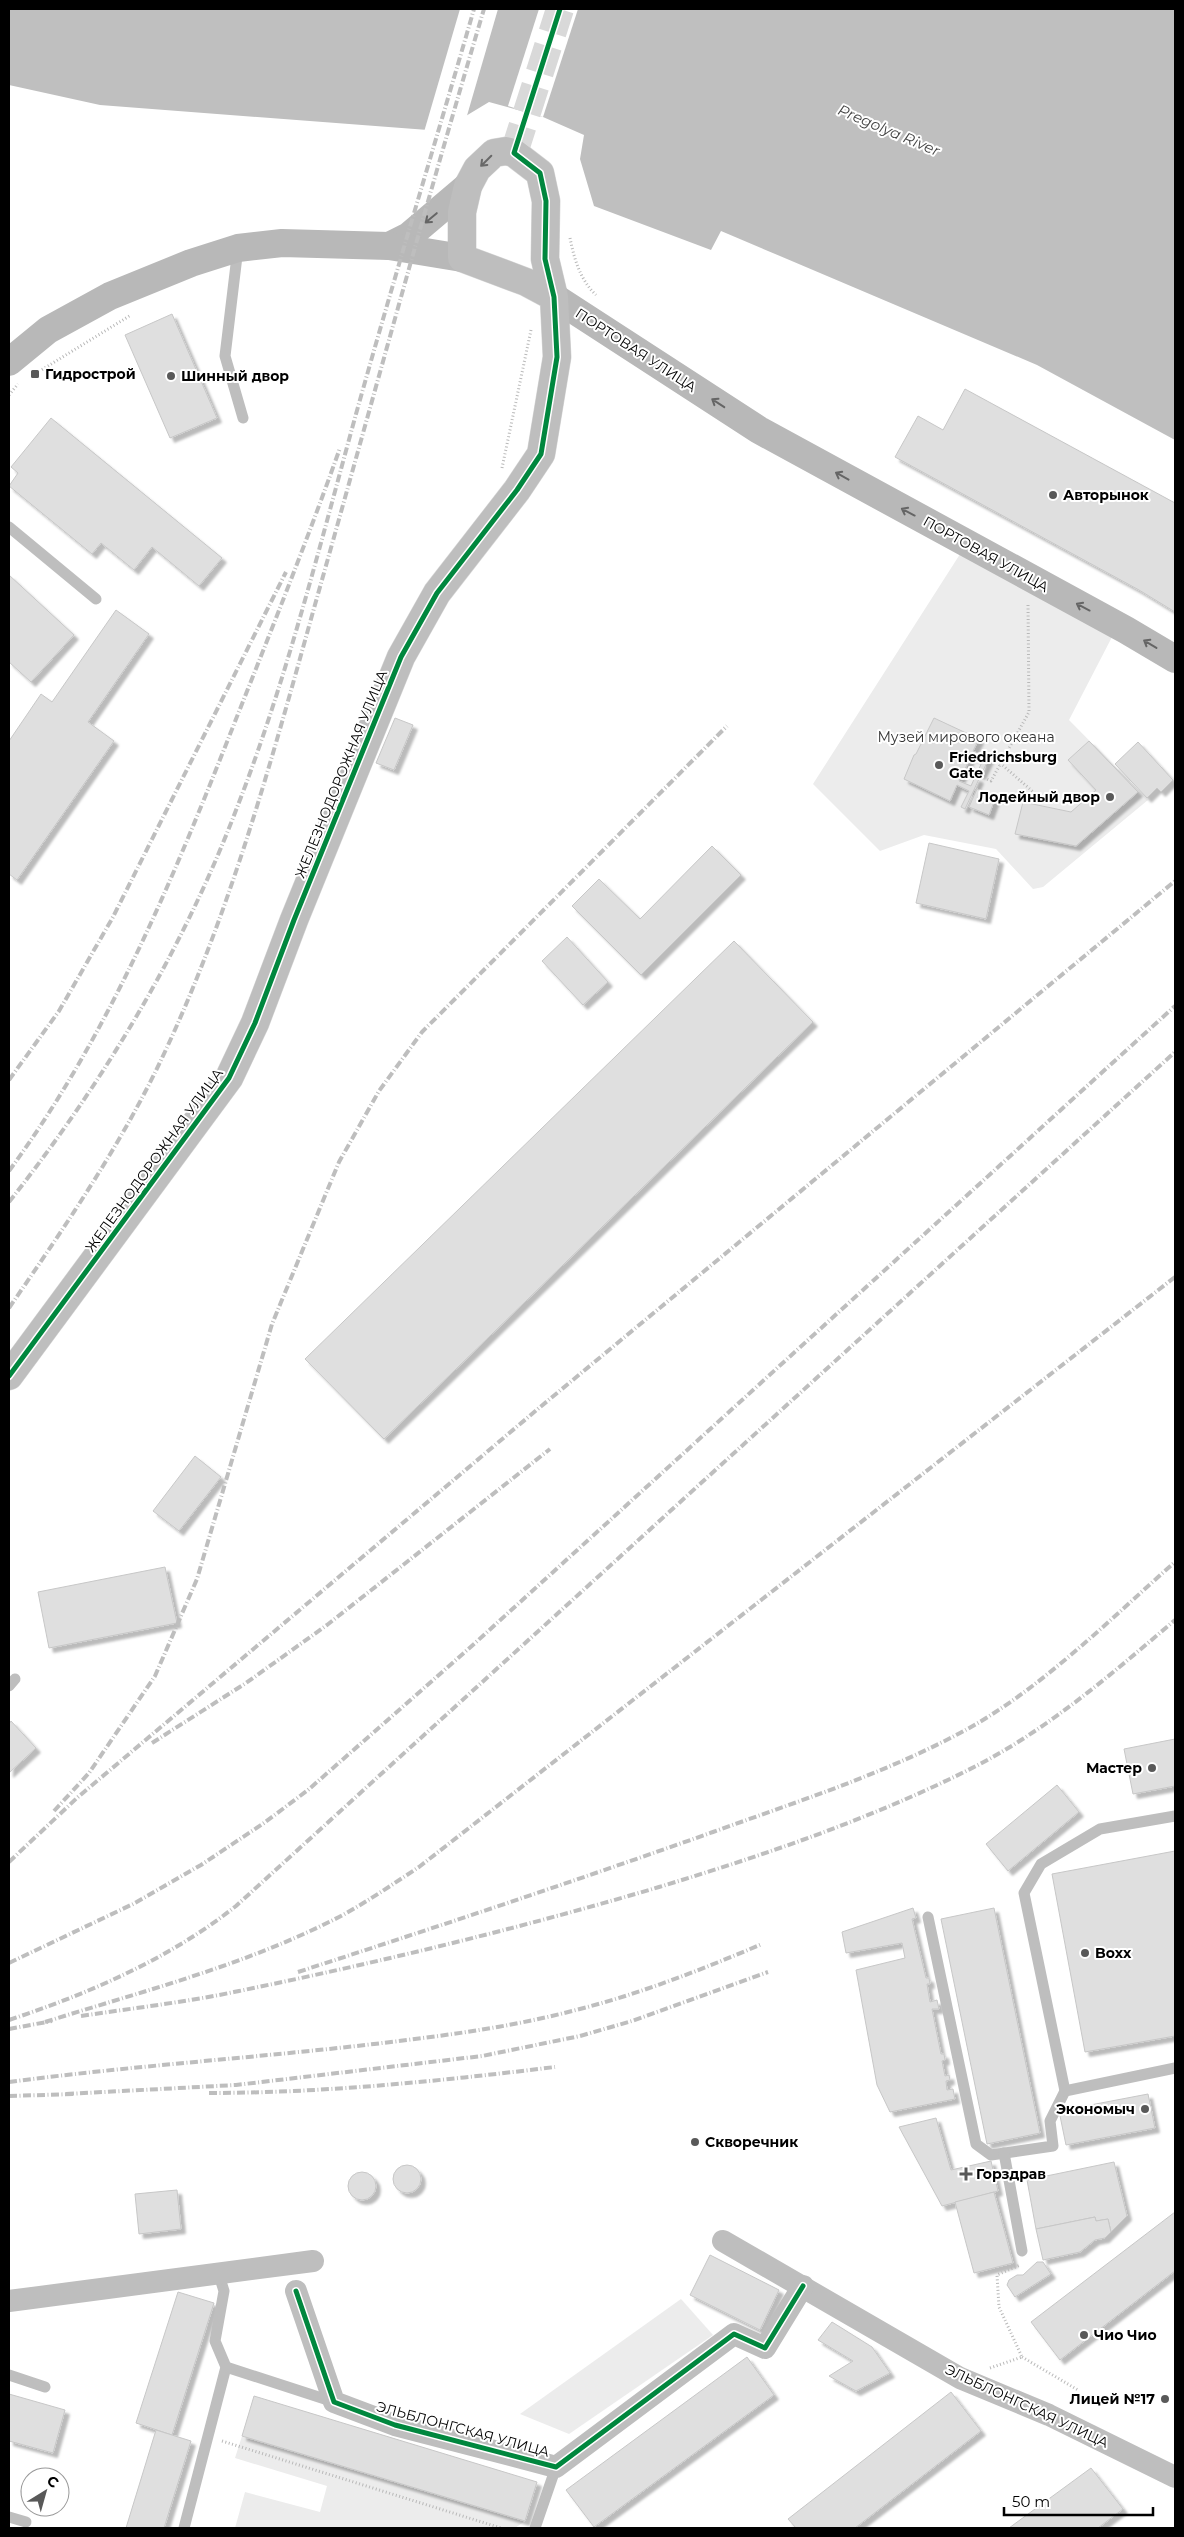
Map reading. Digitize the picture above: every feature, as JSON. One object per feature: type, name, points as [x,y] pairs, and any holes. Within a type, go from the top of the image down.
[{"type":"main road","name":"ЖЕЛЕЗНОДОРОЖНАЯ УЛИЦА","points":[[9,1376],[229,1078],[255,1023],[294,920],[402,657],[437,593],[517,490],[541,454],[557,357],[554,297],[545,259],[546,201],[540,173],[514,153],[506,151],[494,153],[477,169],[468,186],[462,212],[462,258]]},
{"type":"main road","name":"ЖЕЛЕЗНОДОРОЖНАЯ УЛИЦА","points":[[389,246],[409,236],[468,186]]},
{"type":"main road","name":"ПОРТОВАЯ УЛИЦА","points":[[9,362],[48,330],[110,296],[191,263],[238,248],[282,243],[389,246],[462,258],[526,282],[554,297],[758,430],[1175,659]]},
{"type":"street","name":"ЭЛЬБЛОНГСКАЯ УЛИЦА","points":[[724,2241],[960,2378],[1049,2415],[1175,2477]]},
{"type":"street","points":[[9,2301],[312,2261]]},
{"type":"street","name":"ЭЛЬБЛОНГСКАЯ УЛИЦА","points":[[334,2402],[395,2425],[556,2467],[734,2334],[764,2348],[803,2286]]},
{"type":"street","points":[[296,2291],[334,2402]]},
{"type":"lane","points":[[238,248],[225,356],[243,418]]},
{"type":"lane","points":[[9,527],[96,599]]},
{"type":"lane","points":[[928,1917],[976,2144],[991,2155],[1053,2146],[1050,2121],[1065,2091],[1024,1894],[1041,1864],[1100,1829],[1175,1816]]},
{"type":"lane","points":[[1065,2091],[1175,2068]]},
{"type":"lane","points":[[1004,2153],[1022,2251]]},
{"type":"lane","points":[[184,2528],[226,2367],[215,2341],[224,2291],[218,2272]]},
{"type":"lane","points":[[226,2367],[334,2402]]},
{"type":"lane","points":[[9,2375],[45,2387]]},
{"type":"lane","points":[[535,2528],[556,2467]]},
{"type":"lane","points":[[9,2517],[26,2522]]},
{"type":"path","points":[[569,231],[573,256],[598,297]]},
{"type":"path","points":[[9,395],[18,384],[132,314]]},
{"type":"path","points":[[501,473],[532,320]]},
{"type":"path","points":[[964,769],[991,781],[1029,712],[1027,577]]},
{"type":"path","points":[[1000,764],[1039,797]]},
{"type":"path","points":[[1022,2251],[1022,2264],[997,2275],[999,2307],[1022,2357],[1078,2390]]},
{"type":"path","points":[[960,2378],[1022,2357]]},
{"type":"path","points":[[209,2437],[501,2528]]},
{"type":"green space","name":"Музей мирового океана","points":[[962,551],[1112,637],[1069,720],[1148,800],[1043,887],[1033,889],[996,849],[924,835],[880,851],[813,784]]},
{"type":"green space","points":[[681,2299],[713,2335],[569,2434],[520,2414]]},
{"type":"green space","points":[[242,2436],[525,2521],[515,2528],[235,2528],[245,2492],[320,2512],[327,2486],[235,2458]]},
{"type":"water","name":"Pregolya River","points":[[9,9],[1175,9],[1175,440],[1037,365],[721,231],[711,250],[594,206],[580,159],[584,135],[543,117],[489,102],[441,131],[100,105],[9,85]]},
{"type":"pier","points":[[460,9],[498,9],[466,119],[442,133],[424,132]]},
{"type":"pier","points":[[539,9],[578,9],[543,117],[508,106]]},
{"type":"building","name":"Шинный двор","points":[[172,314],[217,418],[170,438],[125,335]]},
{"type":"building","points":[[965,389],[1175,503],[1175,612],[1139,590],[895,457],[918,416],[943,430]]},
{"type":"building","points":[[51,418],[222,558],[199,586],[152,547],[134,570],[101,543],[92,554],[9,486],[18,473],[11,467]]},
{"type":"building","points":[[9,575],[74,635],[31,682],[9,662]]},
{"type":"building","points":[[116,610],[149,634],[88,722],[114,741],[17,880],[9,874],[9,741],[41,694],[52,702]]},
{"type":"building","points":[[395,718],[413,725],[394,770],[376,763]]},
{"type":"building","name":"Friedrichsburg Gate","points":[[934,718],[979,739],[973,751],[989,758],[981,775],[977,773],[982,762],[971,756],[959,781],[971,786],[975,777],[979,779],[965,809],[961,807],[969,791],[957,785],[950,801],[904,779],[914,755]]},
{"type":"building","name":"Лодейный двор","points":[[1089,741],[1138,792],[1076,846],[1015,834],[1023,802],[1071,812],[1096,790],[1068,760]]},
{"type":"building","points":[[1138,742],[1173,780],[1161,792],[1157,788],[1147,798],[1115,764]]},
{"type":"building","points":[[977,789],[996,796],[989,815],[969,807]]},
{"type":"building","points":[[929,843],[999,859],[986,919],[916,903]]},
{"type":"building","points":[[712,846],[741,875],[641,975],[572,906],[599,879],[640,919]]},
{"type":"building","points":[[567,937],[608,982],[583,1005],[542,961]]},
{"type":"building","points":[[734,941],[813,1022],[384,1439],[305,1359]]},
{"type":"building","points":[[195,1456],[221,1477],[179,1531],[153,1511]]},
{"type":"building","points":[[165,1567],[177,1623],[49,1648],[38,1592]]},
{"type":"building","points":[[11,1721],[36,1748],[9,1773],[9,1724]]},
{"type":"building","name":"Мастер","points":[[1175,1739],[1175,1786],[1133,1794],[1124,1749]]},
{"type":"building","points":[[1057,1785],[1079,1812],[1008,1871],[986,1844]]},
{"type":"building","points":[[1175,1851],[1175,2036],[1085,2052],[1052,1874]]},
{"type":"building","points":[[913,1908],[916,1918],[912,1919],[926,1978],[929,1978],[930,1984],[927,1984],[930,2002],[937,2000],[939,2009],[932,2009],[941,2054],[944,2054],[945,2060],[942,2061],[945,2076],[949,2075],[950,2080],[946,2081],[947,2090],[953,2089],[955,2099],[890,2112],[877,2085],[856,1970],[905,1958],[902,1943],[846,1953],[842,1932]]},
{"type":"building","points":[[994,1908],[1040,2133],[987,2144],[941,1919]]},
{"type":"building","points":[[1148,2094],[1155,2128],[1066,2145],[1059,2111]]},
{"type":"building","points":[[936,2118],[951,2170],[991,2161],[998,2191],[942,2206],[899,2127]]},
{"type":"building","points":[[1114,2162],[1127,2216],[1111,2232],[1108,2219],[1096,2221],[1095,2217],[1036,2229],[1027,2180]]},
{"type":"building","points":[[407,2165],[417,2169],[421,2179],[417,2189],[407,2193],[397,2189],[393,2179],[397,2169]]},
{"type":"building","points":[[362,2172],[372,2176],[376,2186],[372,2196],[362,2200],[352,2196],[348,2186],[352,2176]]},
{"type":"building","points":[[177,2190],[181,2229],[139,2234],[135,2194]]},
{"type":"building","points":[[994,2192],[1013,2263],[974,2273],[955,2202]]},
{"type":"building","points":[[1175,2212],[1175,2271],[1060,2360],[1031,2322]]},
{"type":"building","points":[[1095,2217],[1096,2221],[1108,2219],[1111,2232],[1105,2238],[1095,2240],[1080,2252],[1043,2260],[1036,2229]]},
{"type":"building","points":[[710,2255],[779,2290],[760,2330],[690,2295]]},
{"type":"building","points":[[1037,2262],[1043,2262],[1051,2274],[1015,2297],[1007,2285],[1009,2280],[1017,2275],[1023,2275]]},
{"type":"building","points":[[178,2292],[214,2303],[172,2435],[136,2423]]},
{"type":"building","points":[[832,2322],[872,2347],[890,2373],[856,2391],[829,2376],[853,2361],[818,2340]]},
{"type":"building","points":[[747,2357],[774,2395],[594,2527],[566,2490]]},
{"type":"building","points":[[951,2392],[981,2431],[855,2528],[796,2528],[788,2519]]},
{"type":"building","points":[[9,2394],[65,2410],[53,2453],[9,2441]]},
{"type":"building","points":[[254,2396],[537,2482],[525,2521],[242,2436]]},
{"type":"building","points":[[156,2430],[191,2441],[164,2528],[126,2528]]},
{"type":"building","points":[[1091,2468],[1123,2509],[1098,2528],[1009,2528]]},
{"type":"tunnel","points":[[514,153],[560,9]]},
{"type":"railway","points":[[9,1202],[77,1109],[139,1012],[193,910],[217,858],[238,805],[256,757],[287,660],[316,562],[370,363],[474,9]]},
{"type":"railway","points":[[9,1308],[71,1217],[129,1123],[162,1058],[187,1002],[231,888],[268,771],[302,653],[420,228],[484,9]]},
{"type":"railway","points":[[9,1171],[46,1118],[110,1008],[165,892],[264,648],[340,448]]},
{"type":"railway","points":[[9,1080],[59,1011],[113,917],[286,572]]},
{"type":"railway","points":[[54,1811],[89,1773],[155,1676],[197,1579],[272,1324],[339,1162],[379,1091],[422,1032],[727,726]]},
{"type":"railway","points":[[9,1862],[78,1797],[539,1408],[1175,881]]},
{"type":"railway","points":[[9,1963],[133,1904],[201,1865],[264,1823],[308,1790],[474,1644],[1175,1006]]},
{"type":"railway","points":[[9,2020],[39,2010],[128,1973],[184,1942],[236,1906],[1175,1052]]},
{"type":"railway","points":[[45,2022],[194,1976],[268,1949],[339,1917],[419,1867],[1175,1277]]},
{"type":"railway","points":[[152,1743],[246,1683],[327,1625],[550,1449]]},
{"type":"railway","points":[[298,1972],[506,1904],[713,1832],[838,1787],[930,1748],[989,1716],[1045,1676],[1175,1562]]},
{"type":"railway","points":[[81,2016],[219,1995],[450,1944],[659,1887],[822,1833],[903,1801],[1007,1749],[1082,1697],[1175,1620]]},
{"type":"railway","points":[[9,2082],[100,2071],[374,2044],[498,2027],[596,2005],[645,1990],[762,1944]]},
{"type":"railway","points":[[66,2094],[236,2085],[482,2056],[580,2036],[632,2021],[768,1972]]},
{"type":"railway","points":[[9,2029],[52,2021]]},
{"type":"railway","points":[[209,2093],[295,2091],[382,2085],[555,2067]]},
{"type":"railway","points":[[9,2096],[74,2094]]},
{"type":"cycle path","points":[[9,1376],[229,1078],[255,1023],[294,920],[401,657],[437,593],[517,490],[541,454],[557,357],[554,297],[545,259],[546,201],[540,173],[514,153],[560,9]]},
{"type":"cycle path","points":[[296,2291],[334,2402],[395,2425],[556,2467],[734,2334],[765,2348],[803,2286]]},
{"type":"place","name":"Гидрострой","points":[[35,374]]},
{"type":"place","name":"Шинный двор","points":[[171,376]]},
{"type":"place","name":"Авторынок","points":[[1053,495]]},
{"type":"place","name":"Friedrichsburg Gate","points":[[939,765]]},
{"type":"place","name":"Лодейный двор","points":[[1110,797]]},
{"type":"place","name":"Мастер","points":[[1152,1768]]},
{"type":"place","name":"Boxx","points":[[1085,1953]]},
{"type":"place","name":"Экономыч","points":[[1145,2109]]},
{"type":"place","name":"Скворечник","points":[[695,2142]]},
{"type":"place","name":"Горздрав","points":[[966,2174]]},
{"type":"place","name":"Чио Чио","points":[[1084,2335]]},
{"type":"place","name":"Лицей №17","points":[[1165,2399]]}]
